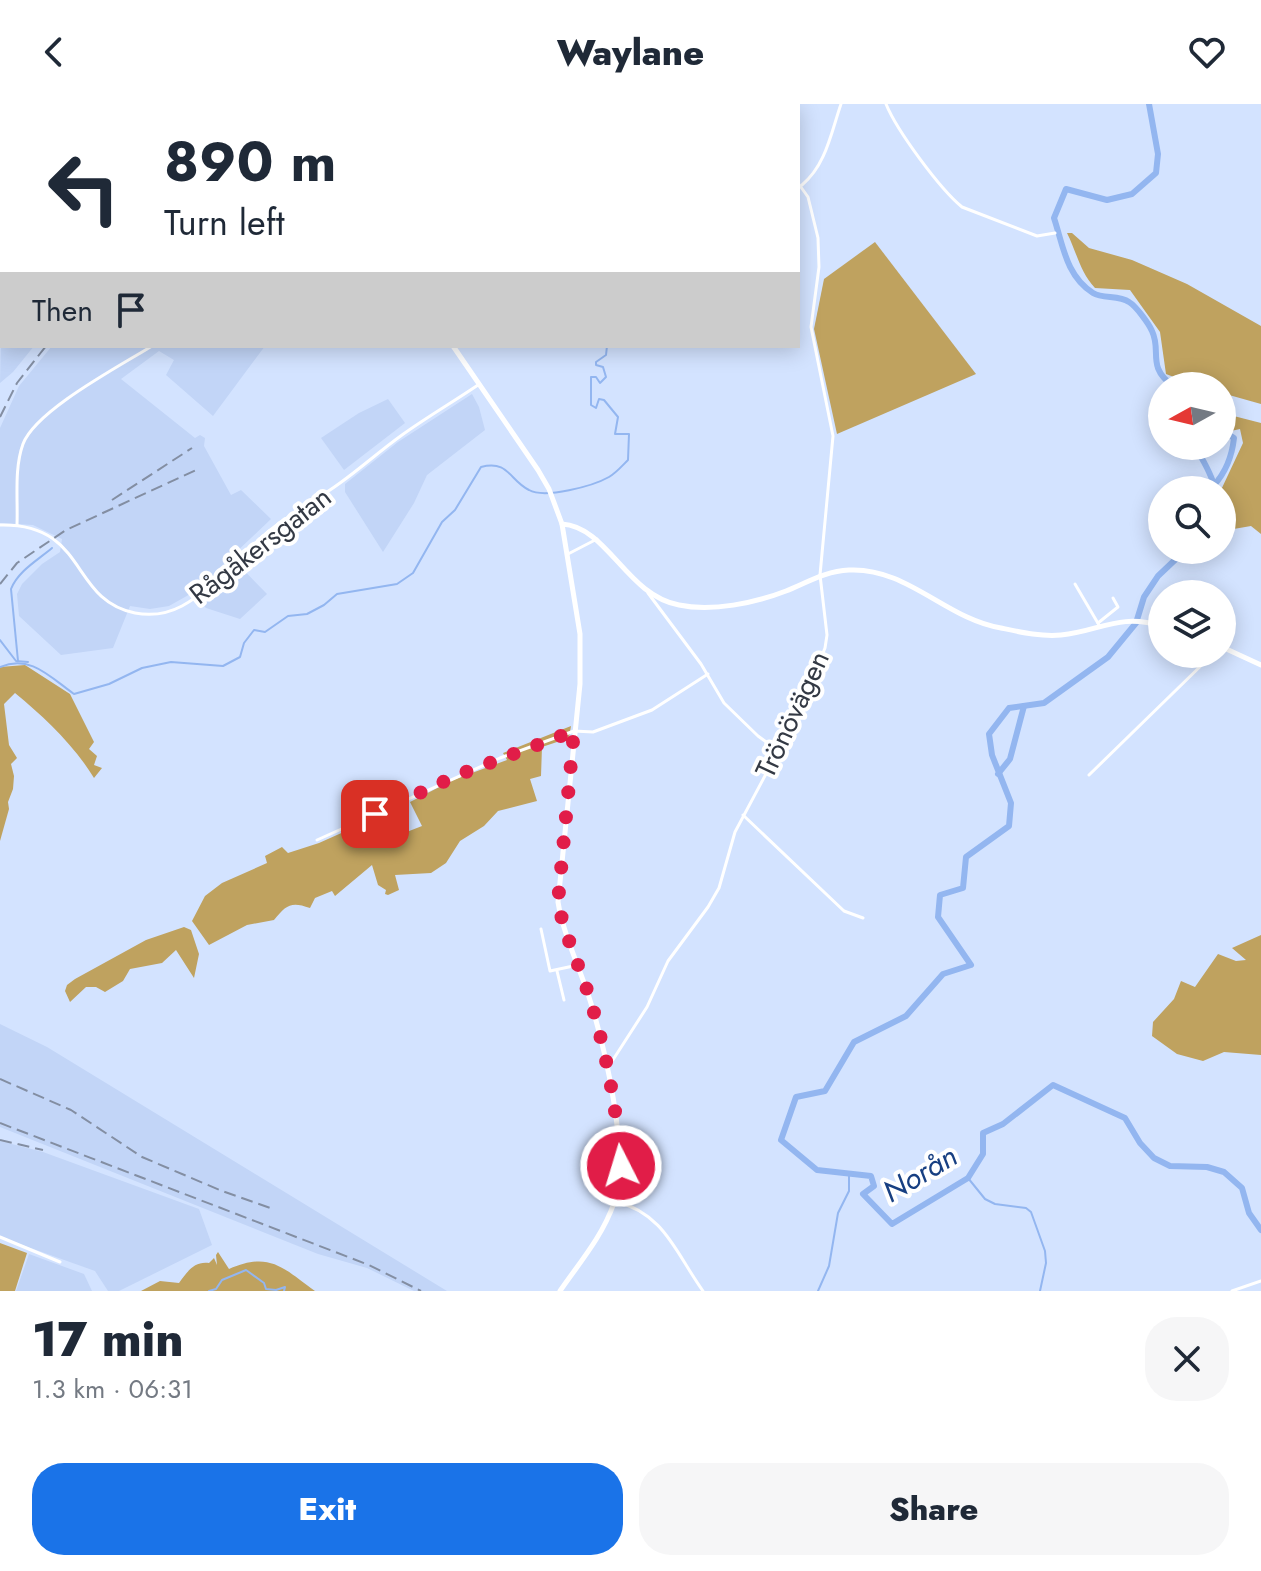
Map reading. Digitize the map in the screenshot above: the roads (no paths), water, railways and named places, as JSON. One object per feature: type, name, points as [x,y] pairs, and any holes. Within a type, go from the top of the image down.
[{"type":"street","points":[[800,183],[815,174],[841,104]]},
{"type":"street","points":[[886,104],[912,146],[962,207],[1037,236],[1055,233]]},
{"type":"street","name":"Trönövägen","points":[[606,1069],[647,1007],[675,950],[714,897],[735,832],[799,712],[825,648],[827,635],[820,575],[833,436],[811,327],[819,267],[818,238],[810,204],[800,186]]},
{"type":"street","points":[[17,525],[19,461],[23,445],[34,427],[54,409],[149,348]]},
{"type":"street","points":[[454,348],[526,451],[550,492],[562,524],[580,634],[580,684],[558,897],[563,925],[590,999],[619,1134],[621,1166],[615,1201],[599,1239],[560,1291]]},
{"type":"street","name":"Rågåkersgatan","points":[[0,525],[31,527],[51,537],[71,557],[93,588],[116,606],[143,614],[170,611],[195,597],[271,529],[338,484],[403,434],[478,385]]},
{"type":"street","points":[[562,524],[581,529],[597,539],[648,593],[708,674],[724,703],[777,750]]},
{"type":"street","points":[[567,554],[597,539]]},
{"type":"street","points":[[648,593],[678,605],[705,607],[754,601],[786,591],[820,575],[848,570],[880,573],[910,585],[966,618],[998,628],[1053,636],[1099,624],[1129,620],[1148,622]]},
{"type":"street","points":[[1075,584],[1099,624]]},
{"type":"street","points":[[1099,624],[1118,607],[1113,598]]},
{"type":"street","points":[[1236,653],[1261,665]]},
{"type":"street","points":[[1089,775],[1199,668]]},
{"type":"street","points":[[317,840],[458,775],[574,731],[593,732],[652,710],[708,674]]},
{"type":"street","points":[[743,815],[844,911],[863,918]]},
{"type":"street","points":[[541,929],[551,972],[578,965]]},
{"type":"street","points":[[557,971],[564,1000]]},
{"type":"street","points":[[615,1201],[647,1213],[703,1291]]},
{"type":"street","points":[[0,1237],[60,1262]]},
{"type":"street","points":[[1232,1291],[1261,1281]]},
{"type":"waterway","name":"Norån","points":[[1149,104],[1158,154],[1156,173],[1132,194],[1107,200],[1066,189],[1054,218],[1071,269],[1084,286],[1101,296],[1125,300],[1139,311],[1155,339],[1160,372]]},
{"type":"waterway","points":[[0,667],[21,663],[30,665],[74,694],[109,684],[142,668],[171,662],[223,666],[240,657],[244,643],[254,630],[265,632],[288,616],[307,614],[337,594],[397,584],[413,573],[442,522],[455,510],[481,467],[498,466],[529,490],[546,493],[569,490],[609,477],[628,460],[629,434],[615,434],[618,417],[604,400],[599,399],[596,408],[591,405],[591,377],[596,377],[600,383],[606,377],[603,367],[596,365],[596,362],[606,355],[607,348]]},
{"type":"waterway","name":"Norån","points":[[1203,460],[1211,476]]},
{"type":"waterway","points":[[1220,476],[1229,460]]},
{"type":"waterway","points":[[18,661],[11,589],[23,571],[52,548]]},
{"type":"waterway","name":"Norån","points":[[1171,564],[1144,597],[1136,623],[1108,657],[1044,703],[1009,708],[989,734],[992,755],[1011,803],[1009,826],[966,857],[963,888],[940,895],[938,917],[971,965],[943,974],[906,1016],[854,1042],[825,1091],[796,1097],[781,1140],[817,1170],[871,1176],[874,1186],[863,1194],[892,1224],[968,1178],[983,1154],[983,1133],[1003,1124],[1053,1085],[1125,1118],[1140,1143],[1154,1158],[1170,1166],[1207,1167],[1224,1172],[1242,1188],[1249,1213],[1261,1230]]},
{"type":"waterway","points":[[0,640],[16,661],[28,662]]},
{"type":"waterway","name":"Norån","points":[[998,774],[1010,759],[1024,706]]},
{"type":"waterway","points":[[818,1291],[829,1266],[838,1213],[849,1191],[849,1173]]},
{"type":"waterway","points":[[968,1178],[985,1199],[995,1204],[1026,1208],[1031,1212],[1045,1251],[1046,1263],[1040,1291]]},
{"type":"waterway","points":[[209,1291],[216,1289],[222,1280],[246,1270],[264,1283],[266,1289],[285,1287],[284,1291]]},
{"type":"railway","points":[[0,417],[17,383],[44,348]]},
{"type":"railway","points":[[112,500],[192,448]]},
{"type":"railway","points":[[0,584],[17,563],[66,530],[196,470]]},
{"type":"railway","points":[[0,1079],[71,1110],[142,1157],[273,1209]]},
{"type":"railway","points":[[0,1123],[369,1265],[421,1291]]},
{"type":"railway","points":[[0,1140],[43,1150]]}]
